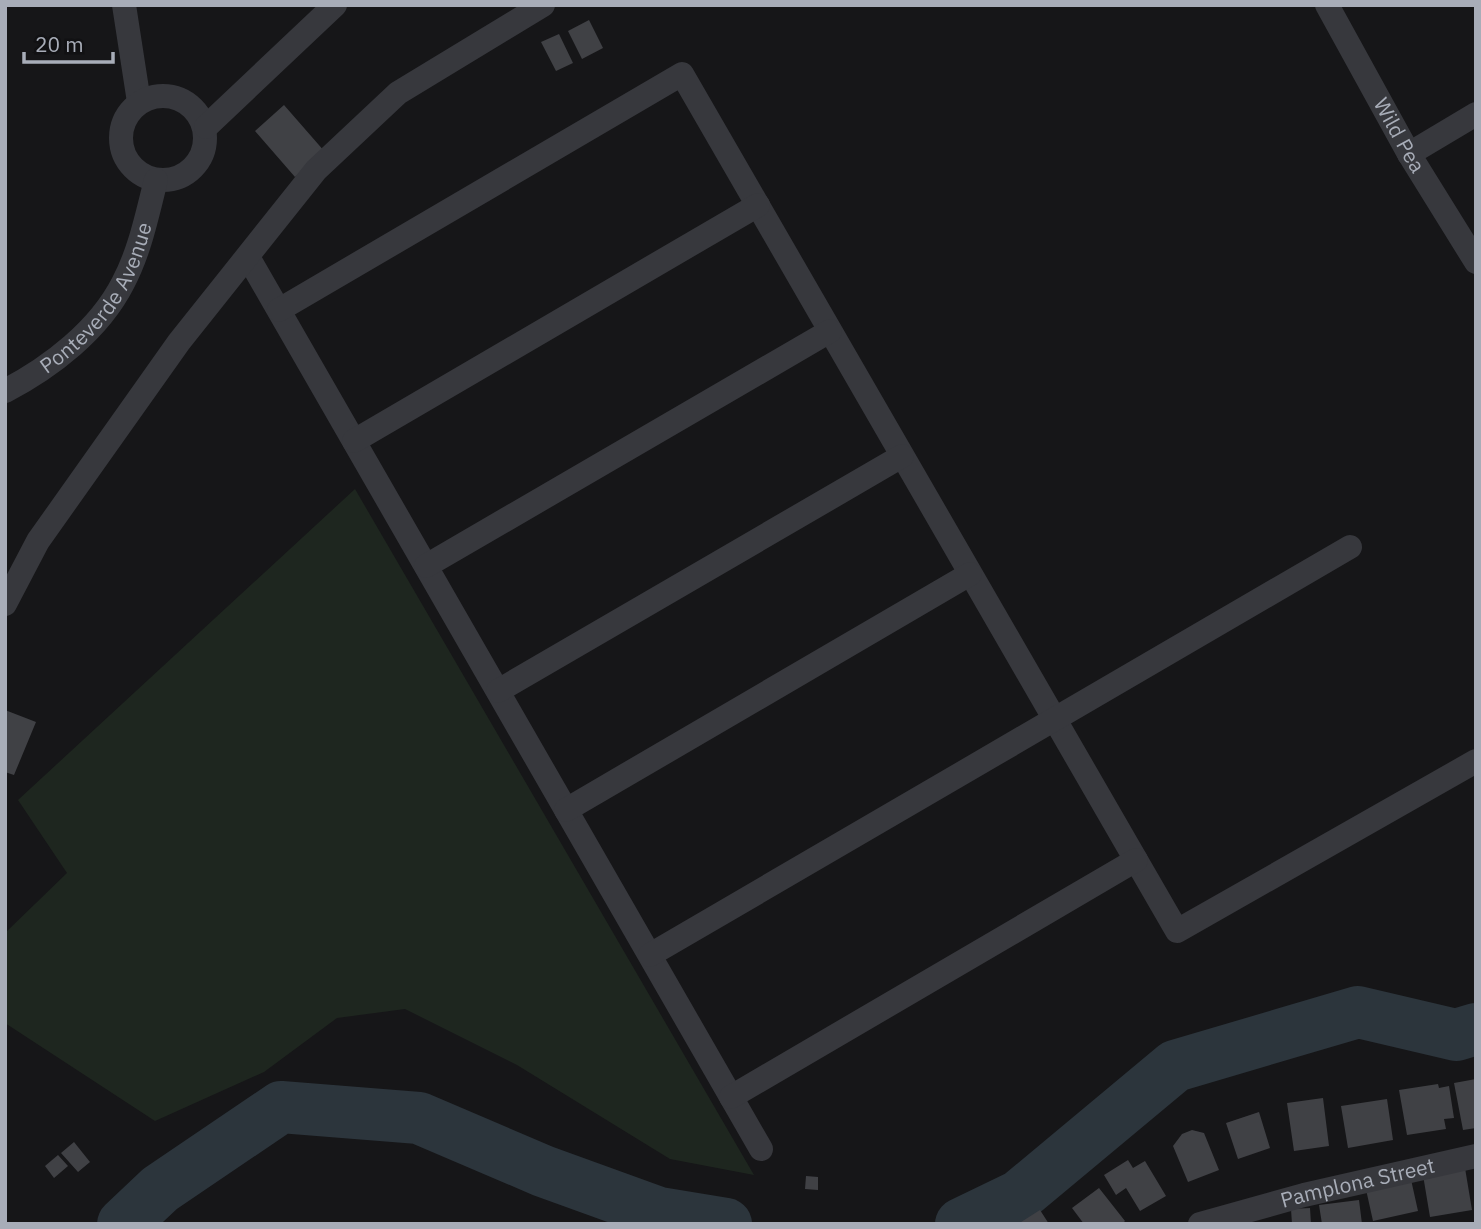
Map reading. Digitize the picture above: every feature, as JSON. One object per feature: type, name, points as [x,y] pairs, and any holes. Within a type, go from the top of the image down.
[{"type":"street","points":[[124,5],[139,102]]},
{"type":"street","points":[[206,127],[335,5]]},
{"type":"street","points":[[5,604],[38,541],[179,342],[316,170],[398,93],[543,5]]},
{"type":"street","name":"Wild Pea","points":[[1327,5],[1409,154],[1476,262]]},
{"type":"street","points":[[279,310],[682,74],[1177,931],[1476,761]]},
{"type":"street","points":[[166,94],[191,104],[206,127],[205,148],[195,167],[177,178],[156,180],[140,174],[128,162],[121,146],[121,129],[127,113],[139,102],[166,94]]},
{"type":"street","points":[[1409,154],[1476,114]]},
{"type":"street","name":"Ponteverde Avenue","points":[[5,391],[26,380],[93,326],[123,284],[140,242],[156,180]]},
{"type":"street","points":[[354,441],[758,205]]},
{"type":"street","points":[[248,257],[761,1149]]},
{"type":"street","points":[[426,566],[830,331]]},
{"type":"street","points":[[498,691],[902,456]]},
{"type":"street","points":[[650,955],[1350,547]]},
{"type":"street","points":[[566,810],[971,574]]},
{"type":"street","points":[[731,1097],[1136,860]]},
{"type":"street","name":"Pamplona Street","points":[[1200,1224],[1304,1195],[1476,1156]]},
{"type":"shaded area","points":[[355,489],[754,1175],[670,1159],[517,1065],[405,1009],[337,1018],[264,1072],[155,1121],[5,1023],[5,933],[67,873],[18,800]]},
{"type":"building","points":[[589,20],[603,48],[582,59],[568,31]]},
{"type":"building","points":[[559,34],[573,63],[556,71],[541,42]]},
{"type":"building","points":[[284,105],[325,152],[295,177],[255,131]]},
{"type":"building","points":[[5,710],[36,722],[14,775],[5,772]]},
{"type":"building","points":[[1476,1079],[1476,1128],[1463,1130],[1454,1083]]},
{"type":"building","points":[[1438,1084],[1439,1088],[1449,1086],[1454,1118],[1444,1119],[1446,1129],[1407,1135],[1399,1090]]},
{"type":"building","points":[[1323,1098],[1329,1146],[1294,1151],[1287,1103]]},
{"type":"building","points":[[1387,1099],[1393,1140],[1348,1148],[1341,1106]]},
{"type":"building","points":[[1259,1112],[1270,1148],[1238,1159],[1226,1123]]},
{"type":"building","points":[[1192,1130],[1204,1133],[1219,1170],[1188,1182],[1173,1146],[1182,1134]]},
{"type":"building","points":[[74,1142],[90,1162],[78,1172],[61,1153]]},
{"type":"building","points":[[58,1155],[68,1166],[54,1178],[45,1166]]},
{"type":"building","points":[[1128,1160],[1133,1168],[1145,1161],[1166,1196],[1140,1211],[1126,1188],[1116,1195],[1104,1175]]},
{"type":"building","points":[[1464,1162],[1472,1210],[1430,1217],[1422,1169]]},
{"type":"building","points":[[1410,1175],[1418,1211],[1373,1221],[1365,1185]]},
{"type":"building","points":[[806,1176],[818,1177],[818,1190],[805,1189]]},
{"type":"building","points":[[1099,1188],[1125,1221],[1122,1224],[1084,1224],[1072,1208]]},
{"type":"building","points":[[1359,1200],[1362,1224],[1322,1224],[1319,1205]]},
{"type":"building","points":[[1310,1208],[1311,1224],[1292,1224],[1291,1209]]},
{"type":"building","points":[[1040,1210],[1049,1224],[1018,1224]]},
{"type":"waterway","points":[[961,1224],[1019,1196],[1175,1066],[1358,1012],[1456,1035],[1476,1029]]},
{"type":"waterway","points":[[123,1224],[160,1189],[281,1107],[419,1118],[543,1171],[659,1213],[726,1224]]}]
